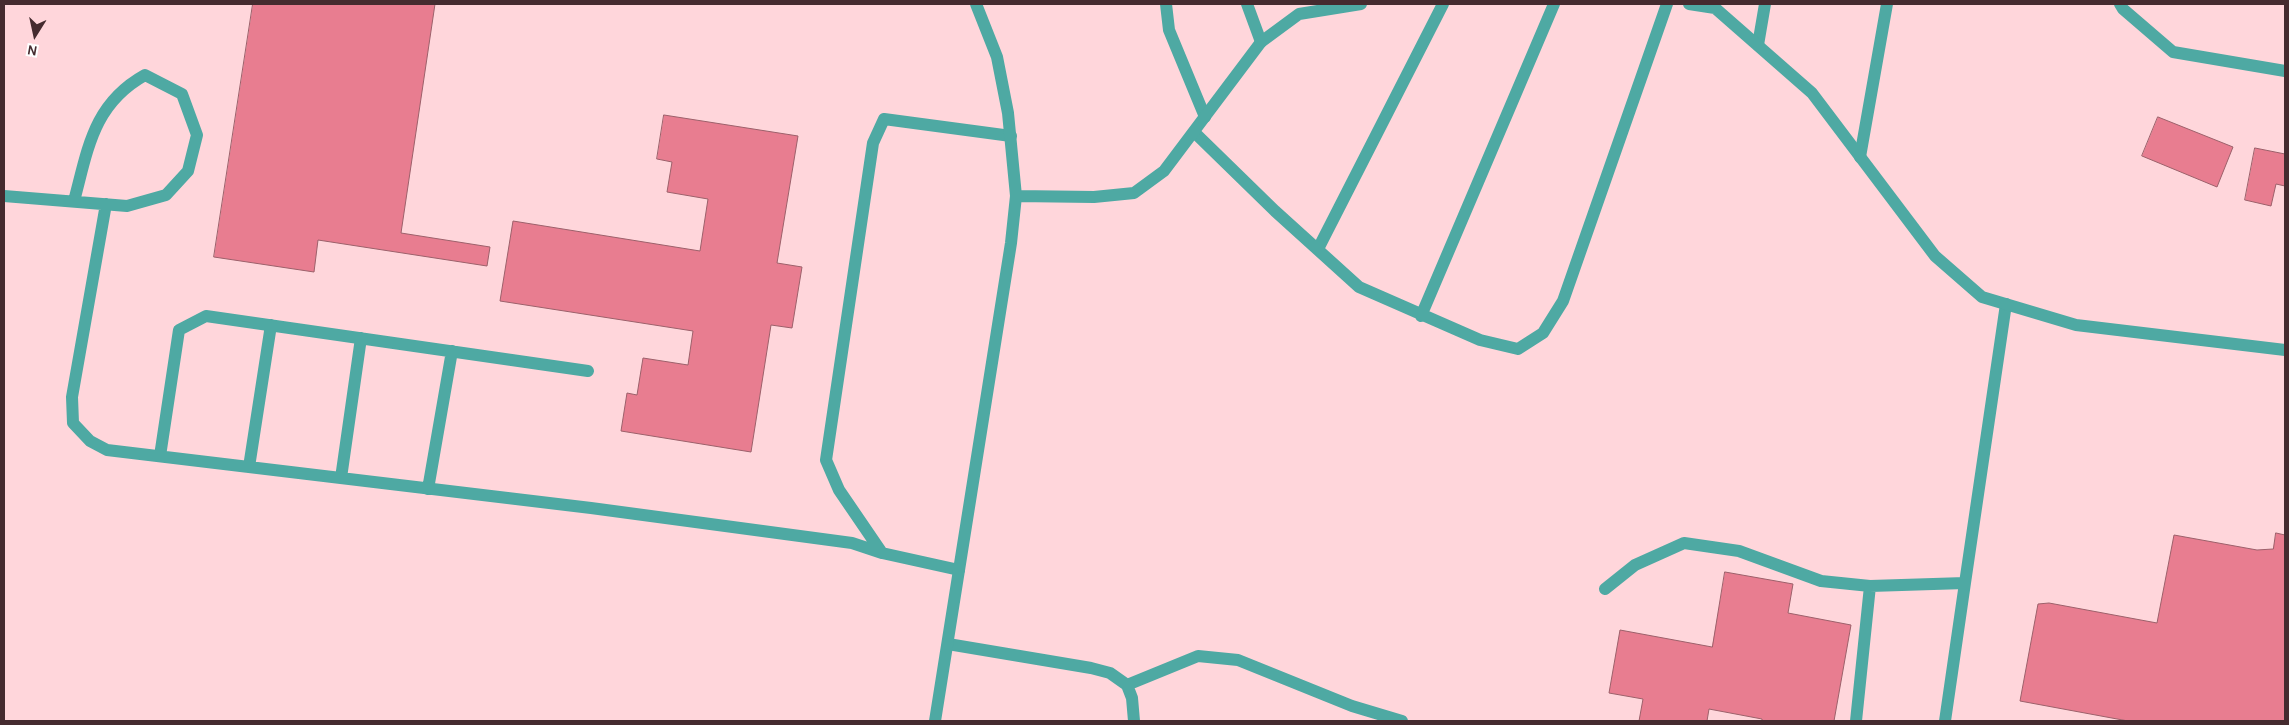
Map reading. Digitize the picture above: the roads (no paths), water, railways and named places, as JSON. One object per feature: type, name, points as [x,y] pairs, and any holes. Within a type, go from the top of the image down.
[{"type":"street","points":[[935,721],[1016,196],[1011,136],[997,57],[976,4]]},
{"type":"street","points":[[1166,4],[1169,30],[1205,117]]},
{"type":"street","points":[[1247,4],[1262,42]]},
{"type":"street","points":[[1016,196],[1094,197],[1134,193],[1164,171],[1262,42],[1299,14],[1361,4]]},
{"type":"street","points":[[1318,249],[1443,4]]},
{"type":"street","points":[[1421,316],[1554,4]]},
{"type":"street","points":[[1194,132],[1275,211],[1359,287],[1421,316],[1480,340],[1518,349],[1543,333],[1563,301],[1667,4]]},
{"type":"street","points":[[1688,4],[1715,8],[1812,93],[1935,256],[1982,298],[2076,325],[2285,350]]},
{"type":"street","points":[[1758,46],[1765,4]]},
{"type":"street","points":[[1860,157],[1887,4]]},
{"type":"street","points":[[2121,6],[2173,52],[2285,72]]},
{"type":"street","points":[[4,196],[127,206],[166,195],[188,172],[197,135],[182,94],[145,75],[126,86],[106,108],[90,141],[74,201]]},
{"type":"street","points":[[882,553],[839,490],[826,460],[873,143],[884,118],[1011,136]]},
{"type":"street","points":[[106,204],[72,397],[73,423],[90,442],[107,450],[842,542],[959,570]]},
{"type":"street","points":[[1945,721],[2006,304]]},
{"type":"street","points":[[160,456],[179,330],[206,316],[588,371]]},
{"type":"street","points":[[249,467],[271,325]]},
{"type":"street","points":[[341,478],[361,338]]},
{"type":"street","points":[[428,489],[452,351]]},
{"type":"street","points":[[1605,589],[1635,565],[1684,544],[1739,552],[1822,581],[1870,586],[1965,583]]},
{"type":"street","points":[[1856,721],[1870,586]]},
{"type":"street","points":[[948,644],[1091,668],[1110,673],[1127,685],[1132,698],[1134,721]]},
{"type":"street","points":[[1127,685],[1198,656],[1238,660],[1352,706],[1402,721]]}]
